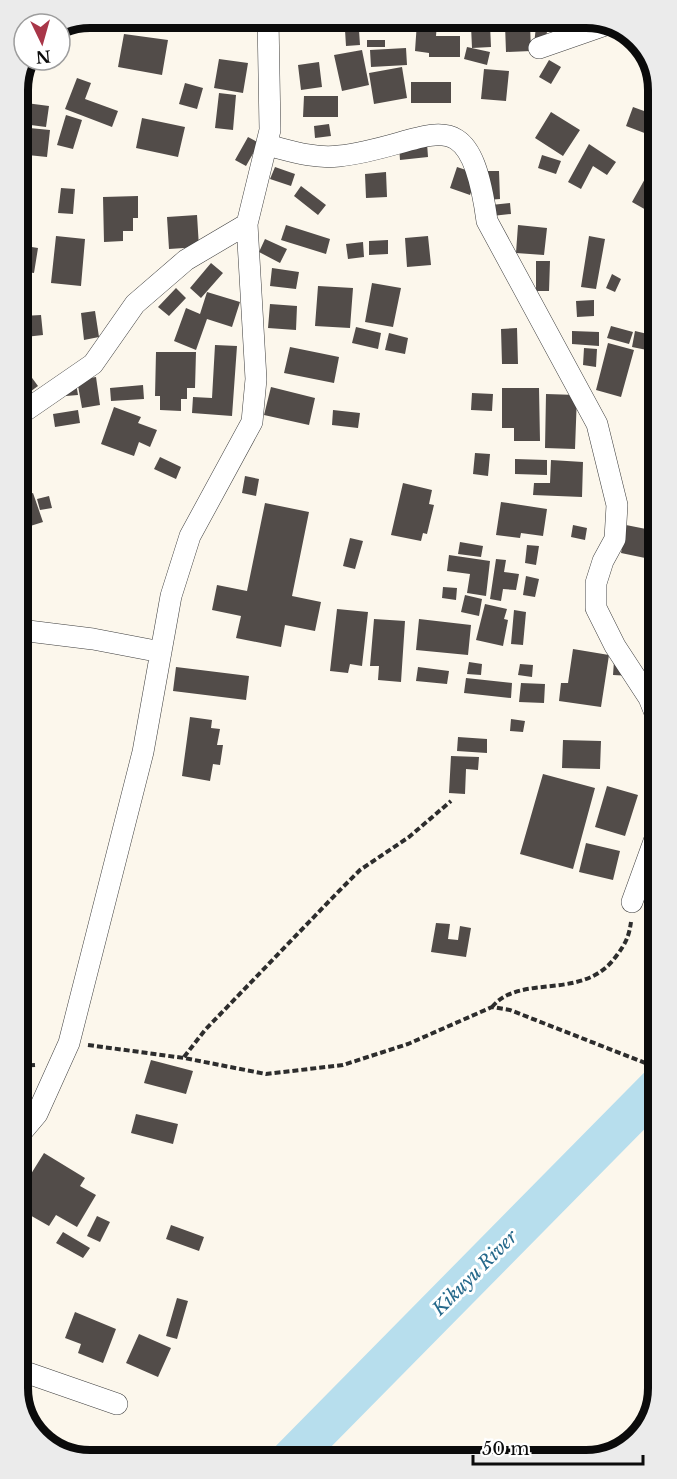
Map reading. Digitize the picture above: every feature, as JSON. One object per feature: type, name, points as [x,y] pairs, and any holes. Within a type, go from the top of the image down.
[{"type":"street","points":[[28,1124],[37,1114],[69,1043],[143,752],[171,596],[190,536],[252,422],[256,379],[247,224],[270,130],[268,28]]},
{"type":"street","points":[[539,48],[593,29]]},
{"type":"street","points":[[267,145],[315,157],[339,156],[375,149],[418,136],[442,134],[461,140],[474,159],[487,221],[597,424],[617,505],[615,539],[603,561],[596,583],[596,608],[615,646],[648,696]]},
{"type":"street","points":[[29,408],[93,364],[135,304],[186,260],[247,224]]},
{"type":"street","points":[[29,631],[93,639],[161,652]]},
{"type":"street","points":[[633,902],[648,859]]},
{"type":"street","points":[[28,1373],[117,1404]]},
{"type":"path","points":[[184,1058],[205,1030],[360,870],[409,837],[451,801]]},
{"type":"path","points":[[69,1043],[184,1058],[266,1074],[343,1065],[408,1044],[492,1007],[506,995],[570,985],[594,978],[611,965],[629,939],[633,902]]},
{"type":"path","points":[[492,1007],[510,1010],[648,1064]]},
{"type":"building","points":[[417,29],[437,29],[436,36],[460,36],[460,57],[429,57],[429,53],[415,51]]},
{"type":"building","points":[[471,29],[490,29],[491,47],[472,48]]},
{"type":"building","points":[[505,29],[530,29],[531,51],[506,52]]},
{"type":"building","points":[[536,29],[547,29],[545,45],[534,44]]},
{"type":"building","points":[[345,30],[359,30],[360,45],[346,46]]},
{"type":"building","points":[[124,34],[168,40],[162,75],[118,67]]},
{"type":"building","points":[[367,40],[385,40],[385,47],[367,47]]},
{"type":"building","points":[[467,47],[490,52],[487,65],[464,59]]},
{"type":"building","points":[[406,48],[407,65],[371,67],[370,50]]},
{"type":"building","points":[[362,50],[369,85],[342,91],[334,55]]},
{"type":"building","points":[[219,59],[248,63],[243,93],[214,88]]},
{"type":"building","points":[[549,60],[561,67],[551,84],[539,77]]},
{"type":"building","points":[[319,62],[322,87],[301,90],[298,65]]},
{"type":"building","points":[[402,67],[407,98],[374,104],[369,73]]},
{"type":"building","points":[[484,69],[509,71],[506,101],[481,99]]},
{"type":"building","points":[[77,78],[91,83],[85,99],[118,111],[112,127],[65,109]]},
{"type":"building","points":[[411,82],[451,82],[451,103],[411,103]]},
{"type":"building","points":[[185,83],[203,88],[197,109],[179,104]]},
{"type":"building","points":[[219,93],[236,95],[233,130],[215,128]]},
{"type":"building","points":[[304,96],[338,96],[338,117],[303,117]]},
{"type":"building","points":[[29,103],[49,106],[46,127],[29,125]]},
{"type":"building","points":[[633,107],[648,112],[648,134],[626,126]]},
{"type":"building","points":[[551,112],[580,130],[563,156],[535,138]]},
{"type":"building","points":[[66,115],[82,120],[73,149],[57,145]]},
{"type":"building","points":[[142,118],[185,127],[178,157],[136,148]]},
{"type":"building","points":[[329,124],[331,136],[315,138],[314,126]]},
{"type":"building","points":[[29,128],[50,130],[47,157],[29,155]]},
{"type":"building","points":[[248,137],[259,143],[246,166],[235,160]]},
{"type":"building","points":[[427,143],[428,157],[400,160],[399,146]]},
{"type":"building","points":[[589,144],[616,162],[607,175],[593,166],[581,189],[568,182]]},
{"type":"building","points":[[542,155],[561,161],[556,174],[538,168]]},
{"type":"building","points":[[275,167],[295,174],[291,186],[270,179]]},
{"type":"building","points":[[457,167],[478,174],[470,195],[450,188]]},
{"type":"building","points":[[487,171],[499,171],[500,199],[487,200]]},
{"type":"building","points":[[386,172],[387,197],[366,198],[365,174]]},
{"type":"building","points":[[648,173],[648,211],[632,202]]},
{"type":"building","points":[[301,186],[326,205],[318,215],[294,196]]},
{"type":"building","points":[[61,188],[75,189],[73,214],[58,213]]},
{"type":"building","points":[[138,196],[138,218],[133,218],[133,231],[123,231],[123,241],[104,242],[103,197]]},
{"type":"building","points":[[510,203],[511,214],[492,216],[491,205]]},
{"type":"building","points":[[197,215],[199,247],[169,249],[167,217]]},
{"type":"building","points":[[286,225],[330,239],[326,254],[281,240]]},
{"type":"building","points":[[518,225],[547,228],[544,255],[516,253]]},
{"type":"building","points":[[56,236],[85,239],[81,286],[51,283]]},
{"type":"building","points":[[428,236],[431,265],[407,267],[405,238]]},
{"type":"building","points":[[589,236],[605,239],[596,289],[581,287]]},
{"type":"building","points":[[265,239],[287,249],[280,263],[259,252]]},
{"type":"building","points":[[388,240],[388,254],[369,255],[369,241]]},
{"type":"building","points":[[363,242],[364,257],[348,259],[346,244]]},
{"type":"building","points":[[29,247],[38,248],[34,273],[29,272]]},
{"type":"building","points":[[536,261],[550,261],[549,291],[536,291]]},
{"type":"building","points":[[211,263],[223,273],[201,298],[190,288]]},
{"type":"building","points":[[272,268],[299,272],[296,289],[270,286]]},
{"type":"building","points":[[612,274],[621,279],[615,292],[606,288]]},
{"type":"building","points":[[372,283],[401,288],[393,327],[365,322]]},
{"type":"building","points":[[318,286],[353,288],[350,328],[315,326]]},
{"type":"building","points":[[176,288],[186,298],[169,316],[158,307]]},
{"type":"building","points":[[207,292],[240,302],[232,327],[207,319],[196,350],[174,341],[186,308],[200,314]]},
{"type":"building","points":[[594,300],[594,316],[577,317],[576,301]]},
{"type":"building","points":[[270,304],[297,306],[296,330],[268,328]]},
{"type":"building","points":[[95,311],[99,337],[84,340],[81,313]]},
{"type":"building","points":[[41,315],[43,335],[29,337],[29,316]]},
{"type":"building","points":[[611,326],[633,332],[629,344],[607,338]]},
{"type":"building","points":[[356,327],[381,333],[378,349],[352,343]]},
{"type":"building","points":[[517,328],[518,364],[502,364],[501,329]]},
{"type":"building","points":[[572,331],[599,332],[599,346],[572,344]]},
{"type":"building","points":[[635,331],[648,334],[648,350],[632,347]]},
{"type":"building","points":[[389,333],[408,338],[405,354],[385,350]]},
{"type":"building","points":[[608,343],[634,350],[621,397],[596,390]]},
{"type":"building","points":[[215,345],[237,346],[232,416],[192,413],[193,397],[212,398]]},
{"type":"building","points":[[290,347],[339,357],[334,383],[284,373]]},
{"type":"building","points":[[584,348],[597,349],[596,367],[583,365]]},
{"type":"building","points":[[156,352],[196,352],[195,388],[187,388],[187,399],[181,399],[181,411],[160,410],[160,396],[155,396]]},
{"type":"building","points":[[29,373],[38,386],[29,393]]},
{"type":"building","points":[[96,377],[100,405],[82,408],[77,380]]},
{"type":"building","points":[[76,383],[78,395],[66,396],[64,385]]},
{"type":"building","points":[[143,385],[144,399],[111,401],[110,388]]},
{"type":"building","points":[[271,387],[315,398],[309,425],[264,415]]},
{"type":"building","points":[[502,388],[539,388],[540,441],[514,441],[514,428],[502,428]]},
{"type":"building","points":[[472,393],[493,394],[492,411],[471,410]]},
{"type":"building","points":[[546,394],[577,395],[575,449],[545,448]]},
{"type":"building","points":[[114,407],[141,417],[138,423],[157,430],[150,447],[139,442],[134,456],[101,444]]},
{"type":"building","points":[[78,410],[80,423],[55,427],[53,414]]},
{"type":"building","points":[[333,410],[360,413],[358,428],[332,425]]},
{"type":"building","points":[[475,453],[490,454],[488,476],[473,474]]},
{"type":"building","points":[[160,457],[181,467],[176,479],[154,469]]},
{"type":"building","points":[[515,459],[547,460],[547,475],[515,474]]},
{"type":"building","points":[[551,460],[583,462],[582,497],[533,495],[534,483],[550,483]]},
{"type":"building","points":[[245,476],[259,479],[256,496],[242,493]]},
{"type":"building","points":[[403,483],[432,490],[429,504],[434,505],[427,534],[423,533],[421,541],[391,535]]},
{"type":"building","points":[[33,493],[43,522],[29,527],[29,494]]},
{"type":"building","points":[[49,496],[52,508],[40,510],[37,499]]},
{"type":"building","points":[[501,502],[547,509],[543,536],[521,533],[520,538],[496,535]]},
{"type":"building","points":[[265,503],[309,512],[292,596],[321,602],[315,631],[285,625],[281,647],[236,638],[241,616],[212,610],[217,585],[247,591]]},
{"type":"building","points":[[573,525],[587,528],[585,540],[571,537]]},
{"type":"building","points":[[626,525],[648,529],[648,559],[621,553]]},
{"type":"building","points":[[350,538],[363,541],[355,569],[343,566]]},
{"type":"building","points":[[460,542],[483,546],[481,557],[458,554]]},
{"type":"building","points":[[527,545],[539,546],[536,565],[525,563]]},
{"type":"building","points":[[449,555],[490,561],[486,596],[467,593],[470,574],[447,571]]},
{"type":"building","points":[[496,559],[506,560],[504,572],[519,574],[516,590],[503,589],[501,601],[490,599]]},
{"type":"building","points":[[526,576],[539,579],[535,597],[523,595]]},
{"type":"building","points":[[443,587],[457,588],[456,600],[442,598]]},
{"type":"building","points":[[465,595],[482,599],[479,616],[461,612]]},
{"type":"building","points":[[485,604],[507,609],[504,619],[508,620],[503,646],[476,640]]},
{"type":"building","points":[[337,609],[368,612],[362,666],[350,664],[348,673],[330,671]]},
{"type":"building","points":[[514,610],[526,612],[523,645],[511,644]]},
{"type":"building","points":[[374,619],[405,621],[401,682],[378,680],[379,666],[370,666]]},
{"type":"building","points":[[419,619],[471,625],[468,655],[416,650]]},
{"type":"building","points":[[573,649],[609,655],[601,707],[559,701],[561,683],[568,683]]},
{"type":"building","points":[[614,661],[632,676],[613,675]]},
{"type":"building","points":[[469,662],[482,664],[481,675],[467,674]]},
{"type":"building","points":[[520,664],[533,665],[532,677],[518,675]]},
{"type":"building","points":[[176,667],[249,676],[246,700],[173,691]]},
{"type":"building","points":[[418,667],[449,671],[447,684],[416,681]]},
{"type":"building","points":[[466,678],[512,683],[511,698],[464,693]]},
{"type":"building","points":[[521,683],[545,684],[544,703],[519,702]]},
{"type":"building","points":[[190,717],[212,720],[211,728],[220,729],[217,745],[223,745],[220,765],[213,764],[210,781],[182,776]]},
{"type":"building","points":[[511,719],[525,721],[523,732],[510,731]]},
{"type":"building","points":[[458,737],[487,739],[487,753],[457,751]]},
{"type":"building","points":[[563,740],[601,741],[600,769],[562,768]]},
{"type":"building","points":[[451,756],[479,757],[478,770],[466,769],[465,794],[449,793]]},
{"type":"building","points":[[543,774],[595,788],[573,869],[520,854]]},
{"type":"building","points":[[607,786],[638,795],[625,836],[595,827]]},
{"type":"building","points":[[586,843],[620,851],[613,880],[579,872]]},
{"type":"building","points":[[436,923],[450,924],[448,939],[458,940],[460,926],[471,928],[466,957],[431,952]]},
{"type":"building","points":[[151,1060],[193,1071],[186,1094],[144,1083]]},
{"type":"building","points":[[136,1114],[178,1124],[173,1144],[131,1133]]},
{"type":"building","points":[[44,1153],[85,1178],[80,1186],[96,1195],[77,1227],[56,1215],[49,1226],[28,1214],[28,1178]]},
{"type":"building","points":[[97,1216],[110,1222],[100,1242],[87,1236]]},
{"type":"building","points":[[171,1225],[204,1237],[199,1251],[166,1239]]},
{"type":"building","points":[[63,1232],[90,1248],[83,1258],[56,1243]]},
{"type":"building","points":[[177,1298],[188,1301],[177,1339],[166,1336]]},
{"type":"building","points":[[75,1312],[116,1329],[103,1363],[78,1353],[81,1344],[65,1338]]},
{"type":"building","points":[[139,1334],[171,1348],[158,1377],[126,1363]]},
{"type":"waterway","name":"Kikuyu River","points":[[300,1450],[648,1097]]}]
